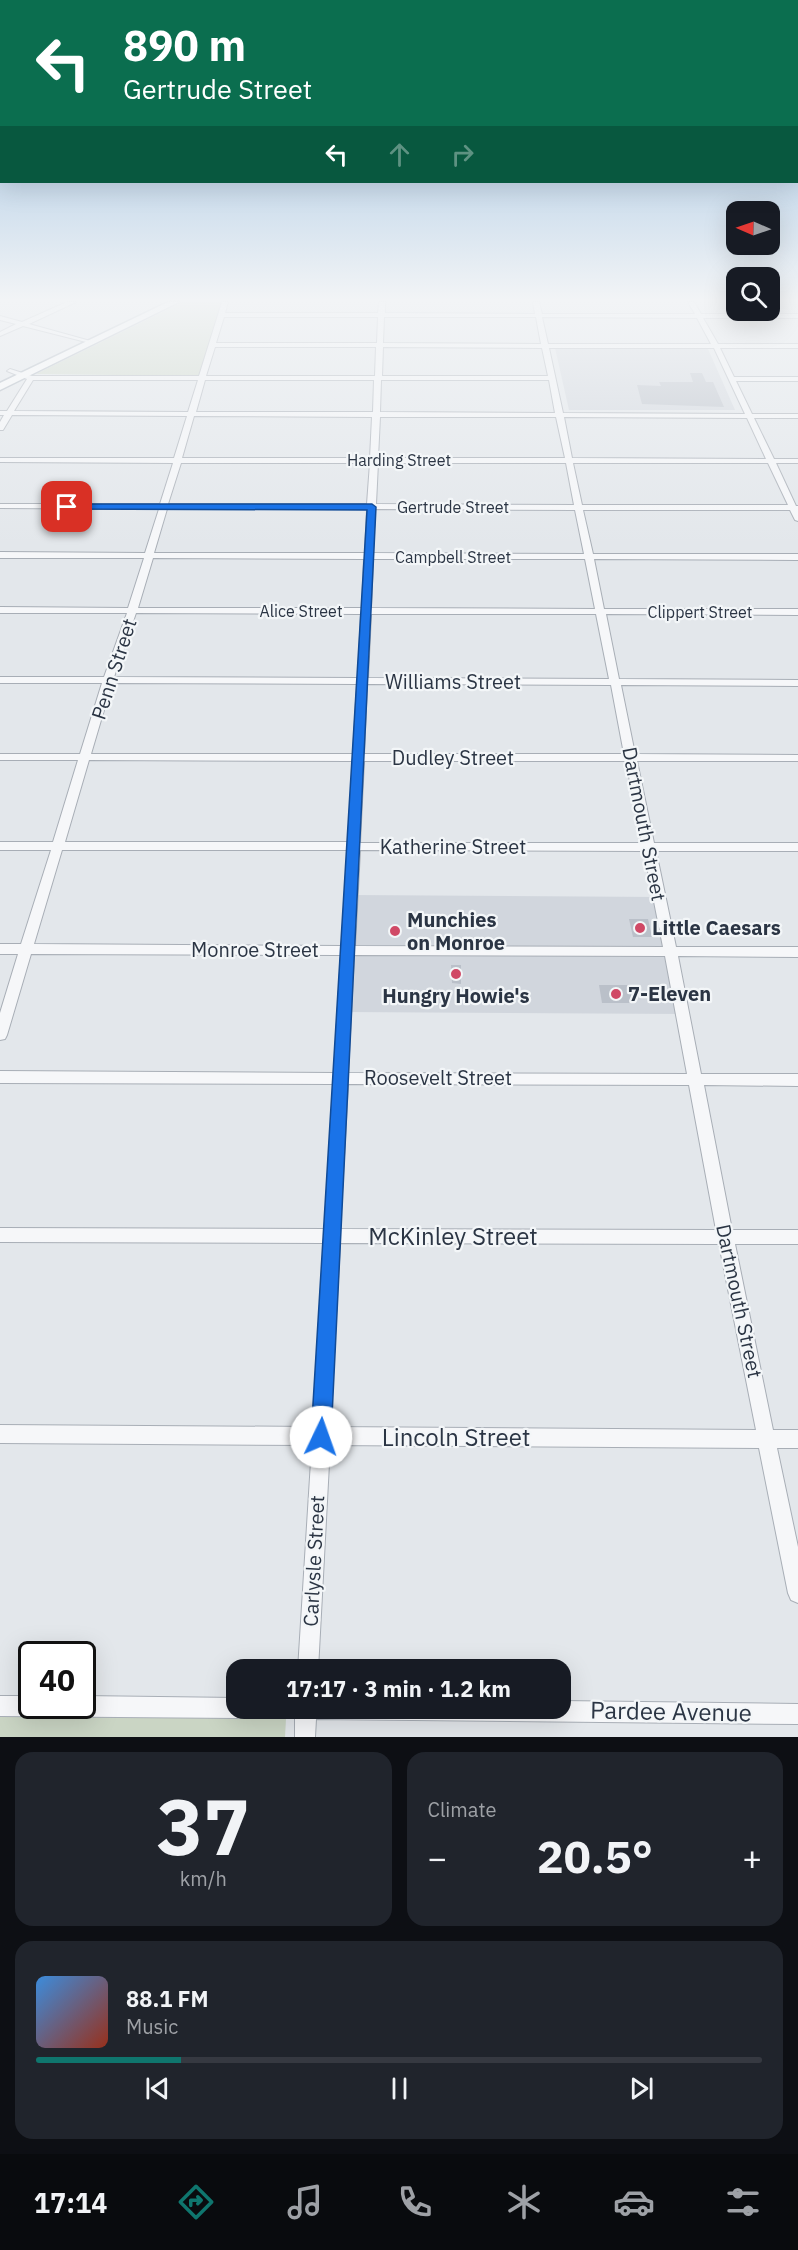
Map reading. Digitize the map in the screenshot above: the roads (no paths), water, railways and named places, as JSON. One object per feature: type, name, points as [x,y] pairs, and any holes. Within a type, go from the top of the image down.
[{"type":"street","points":[[0,428],[24,383]]},
{"type":"street","name":"Penn Street","points":[[0,1035],[108,681],[133,611],[201,383]]},
{"type":"street","name":"Carlysle Street","points":[[309,1659],[378,383]]},
{"type":"street","name":"Dartmouth Street","points":[[554,383],[798,1593]]},
{"type":"street","points":[[733,383],[770,461],[796,508],[798,518]]},
{"type":"street","points":[[0,413],[798,416]]},
{"type":"street","name":"Harding Street","points":[[0,460],[798,461]]},
{"type":"street","name":"Gertrude Street","points":[[0,506],[796,508]]},
{"type":"street","name":"Campbell Street","points":[[0,555],[798,557]]},
{"type":"street","name":"Alice Street","points":[[0,610],[602,612]]},
{"type":"street","name":"Clippert Street","points":[[602,612],[798,612]]},
{"type":"street","name":"Williams Street","points":[[0,680],[798,683]]},
{"type":"street","name":"Dudley Street","points":[[0,757],[798,758]]},
{"type":"street","name":"Katherine Street","points":[[0,846],[798,848]]},
{"type":"street","name":"Monroe Street","points":[[0,949],[798,952]]},
{"type":"street","name":"Roosevelt Street","points":[[0,1077],[798,1080]]},
{"type":"street","name":"McKinley Street","points":[[0,1235],[798,1237]]},
{"type":"street","name":"Lincoln Street","points":[[0,1434],[798,1439]]},
{"type":"street","points":[[0,1706],[226,1708]]},
{"type":"street","name":"Pardee Avenue","points":[[571,1712],[798,1714]]},
{"type":"street","points":[[304,1737],[305,1719]]},
{"type":"place","name":"Little Caesars","points":[[640,928]]},
{"type":"place","name":"Munchies on Monroe","points":[[395,931]]},
{"type":"place","name":"Hungry Howie's","points":[[456,974]]},
{"type":"place","name":"7-Eleven","points":[[616,994]]}]
